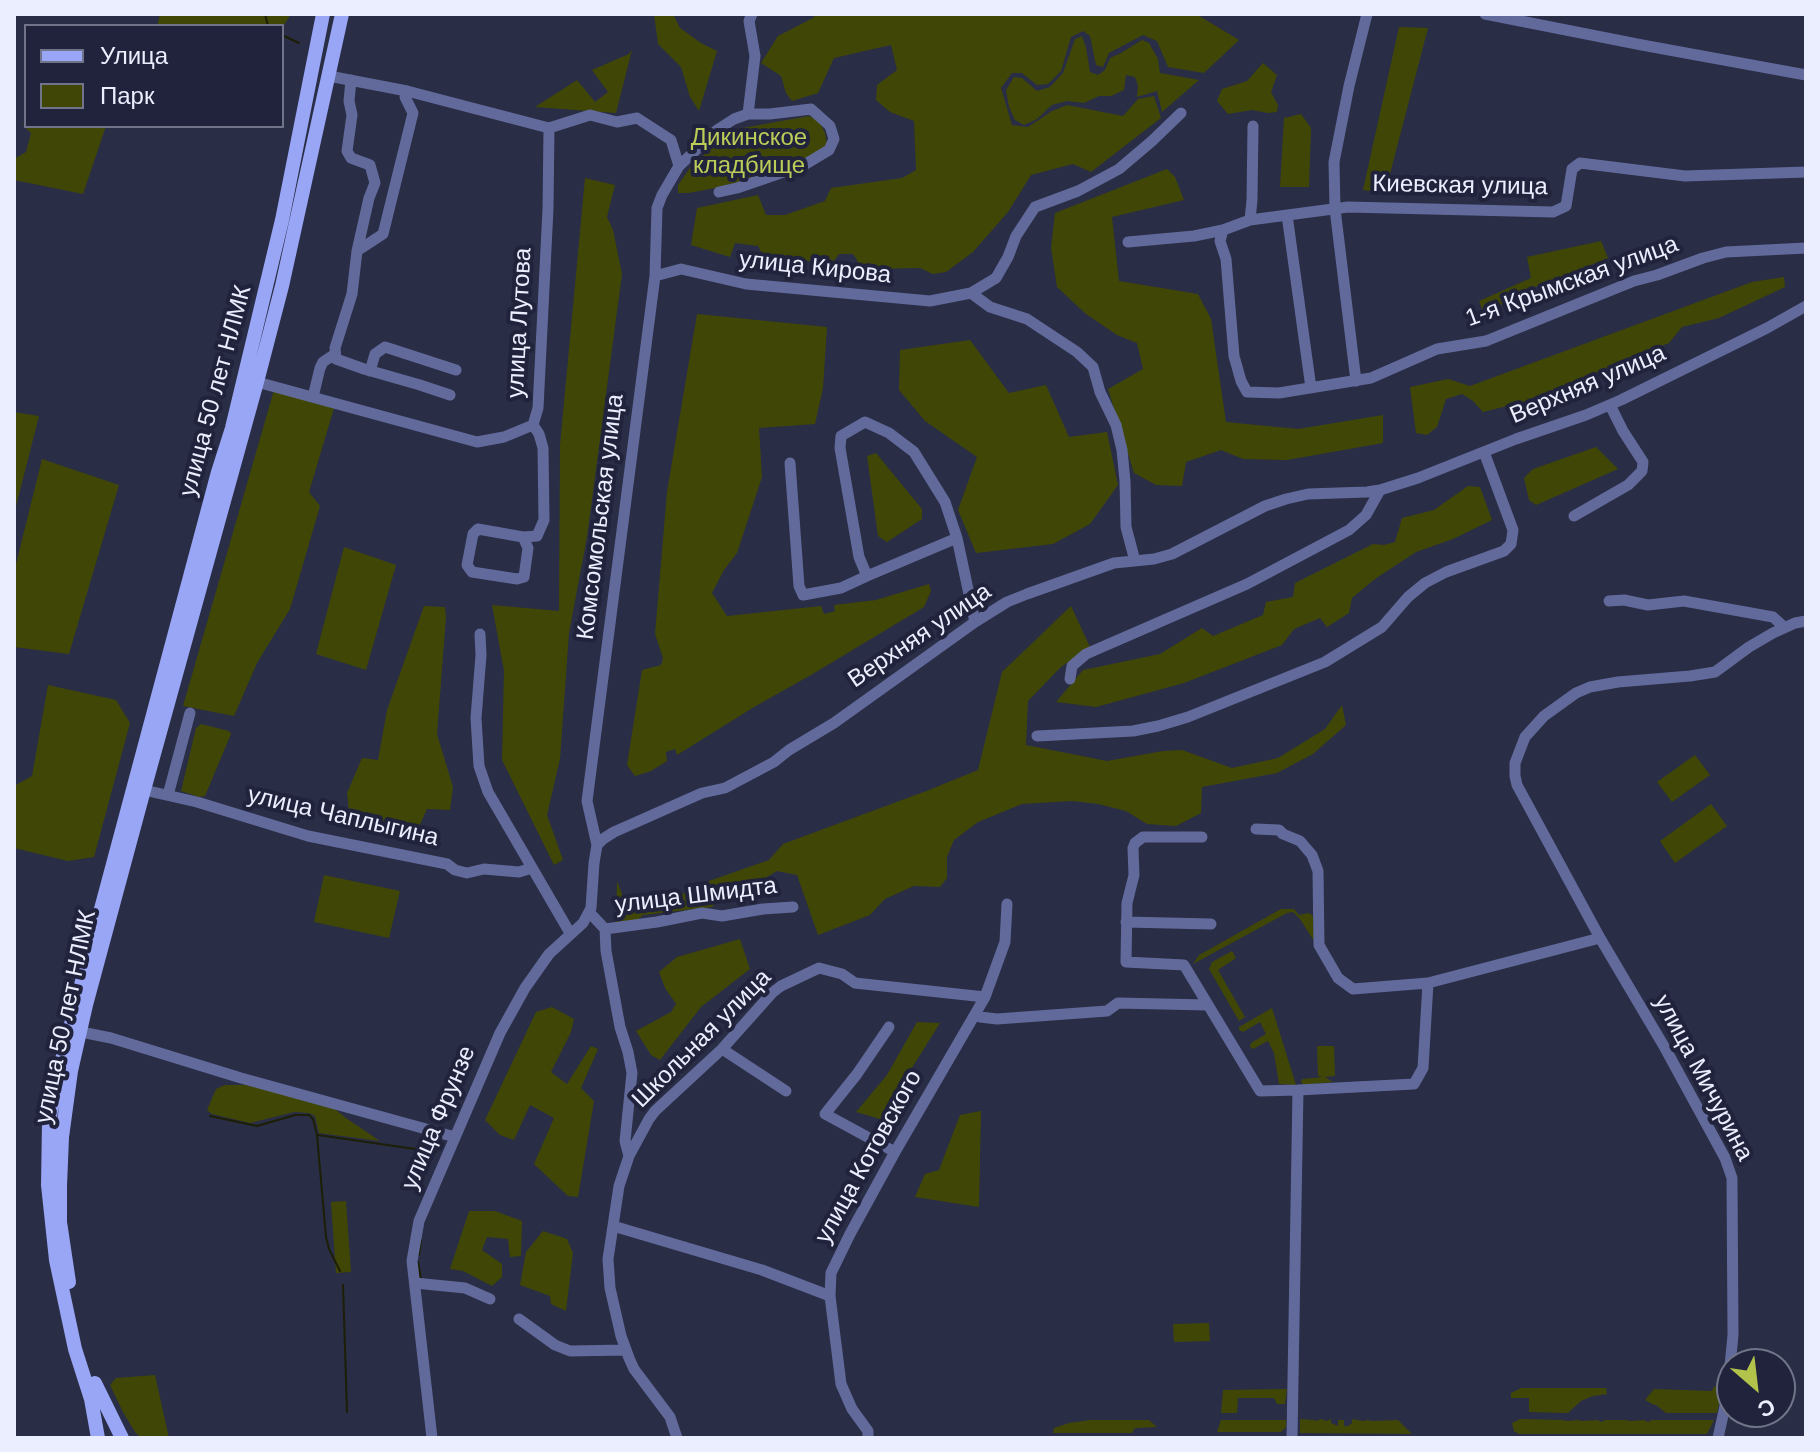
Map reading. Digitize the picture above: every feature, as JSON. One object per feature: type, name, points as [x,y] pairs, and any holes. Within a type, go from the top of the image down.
[{"type":"main road","name":"улица 50 лет НЛМК","points":[[98,1438],[56,1260],[48,1185],[49,1122],[57,1079],[137,775],[232,428],[272,265],[323,14]]},
{"type":"main road","points":[[327,79],[342,14]]},
{"type":"main road","name":"улица 50 лет НЛМК","points":[[122,1438],[98,1392],[70,1292],[60,1222],[65,1106],[81,1032],[144,790],[282,286],[327,79]]},
{"type":"main road","points":[[272,265],[282,286]]},
{"type":"main road","points":[[137,775],[137,785],[144,790]]},
{"type":"street","points":[[748,114],[755,56],[749,21],[752,14]]},
{"type":"street","points":[[1356,381],[1335,209],[1334,162],[1367,14]]},
{"type":"street","points":[[1485,14],[1806,75]]},
{"type":"street","points":[[327,79],[334,77],[407,91],[549,128],[590,115],[617,122],[637,118],[671,140],[679,166],[717,130],[748,114],[811,109],[830,126],[834,139],[829,150],[804,165],[719,192]]},
{"type":"street","points":[[351,80],[349,101],[352,115],[347,151],[351,158],[370,165],[375,183],[357,251],[352,294],[335,348],[336,359],[450,395]]},
{"type":"street","points":[[357,251],[383,234],[413,113],[405,97],[407,91]]},
{"type":"street","name":"улица Кирова","points":[[655,276],[681,269],[738,283],[930,301],[971,293],[996,278],[1016,236],[1035,207],[1078,191],[1119,169],[1181,113]]},
{"type":"street","points":[[1250,220],[1253,126]]},
{"type":"street","name":"улица Лутова","points":[[257,382],[477,442],[504,437],[533,425],[538,408],[549,128]]},
{"type":"street","name":"Киевская улица","points":[[1128,242],[1194,236],[1250,220],[1348,207],[1553,212],[1566,206],[1572,169],[1580,163],[1685,176],[1806,172]]},
{"type":"street","name":"Комсомольская улица","points":[[597,845],[587,801],[655,276],[657,208],[679,166]]},
{"type":"street","points":[[1287,215],[1311,388]]},
{"type":"street","name":"1-я Крымская улица","points":[[1223,230],[1220,241],[1226,259],[1234,356],[1241,381],[1247,392],[1279,393],[1371,378],[1437,349],[1486,341],[1634,281],[1703,258],[1726,252],[1806,248]]},
{"type":"street","points":[[971,293],[990,307],[1027,319],[1077,352],[1093,367],[1100,392],[1116,425],[1122,450],[1126,527],[1135,561]]},
{"type":"street","name":"Верхняя улица","points":[[597,845],[614,832],[702,793],[725,788],[774,762],[1007,602],[1114,563],[1172,554],[1265,506],[1286,499],[1308,494],[1380,490],[1418,478],[1610,405],[1806,306]]},
{"type":"street","points":[[370,371],[375,354],[385,347],[456,370]]},
{"type":"street","points":[[313,397],[323,362],[335,354]]},
{"type":"street","points":[[1574,516],[1628,485],[1642,471],[1643,462],[1610,405]]},
{"type":"street","points":[[867,576],[859,557],[840,448],[841,436],[865,422],[889,433],[914,452],[945,502],[957,538],[975,622]]},
{"type":"street","points":[[523,537],[528,548],[524,577],[517,579],[472,572],[467,565],[473,534],[478,529],[523,537],[537,536],[544,520],[543,448],[533,425]]},
{"type":"street","points":[[1037,736],[1133,731],[1188,717],[1325,662],[1382,627],[1425,583],[1507,548],[1513,539],[1513,530],[1484,452]]},
{"type":"street","points":[[790,463],[799,586],[803,595],[841,588],[957,538]]},
{"type":"street","points":[[1070,679],[1072,666],[1086,654],[1247,584],[1349,530],[1366,515],[1380,490]]},
{"type":"street","points":[[1609,601],[1624,600],[1648,605],[1684,601],[1773,617],[1784,627]]},
{"type":"street","name":"улица Мичурина","points":[[1718,1438],[1727,1397],[1733,1335],[1732,1178],[1725,1158],[1665,1048],[1600,938],[1517,785],[1515,763],[1525,737],[1544,716],[1576,693],[1608,683],[1715,672],[1784,627],[1806,621]]},
{"type":"street","points":[[480,634],[476,718],[479,766],[488,792],[570,933]]},
{"type":"street","points":[[168,795],[190,713]]},
{"type":"street","name":"улица Чаплыгина","points":[[144,790],[308,836],[447,864],[467,873],[484,869],[519,872],[532,868]]},
{"type":"street","points":[[1256,829],[1279,830],[1291,839],[1300,841],[1312,855],[1318,871],[1319,945],[1343,984],[1353,989],[1428,983],[1600,938]]},
{"type":"street","points":[[1202,837],[1138,839],[1133,848],[1134,875],[1127,903],[1126,962],[1184,965],[1260,1091],[1414,1084],[1423,1068],[1428,983]]},
{"type":"street","points":[[597,845],[590,913],[605,929],[620,1027],[632,1073],[625,1141],[629,1156],[619,1186],[608,1259],[610,1288],[634,1369],[670,1417],[677,1438]]},
{"type":"street","name":"улица Котовского","points":[[868,1438],[868,1431],[852,1409],[841,1384],[830,1296],[831,1273],[895,1152],[985,997],[1005,942],[1007,904]]},
{"type":"street","name":"улица Шмидта","points":[[605,929],[702,913],[722,916],[793,907]]},
{"type":"street","name":"улица Фрунзе","points":[[432,1438],[412,1261],[419,1221],[500,1033],[525,988],[549,954],[590,913]]},
{"type":"street","points":[[1126,922],[1211,924]]},
{"type":"street","name":"Школьная улица","points":[[629,1156],[655,1111],[722,1049],[776,989],[819,968],[842,974],[855,983],[985,997]]},
{"type":"street","points":[[975,1014],[997,1019],[1107,1011],[1118,1003],[1207,1005]]},
{"type":"street","points":[[889,1027],[825,1114],[895,1152]]},
{"type":"street","points":[[81,1032],[455,1137]]},
{"type":"street","points":[[722,1049],[786,1091]]},
{"type":"street","points":[[1292,1438],[1298,1090]]},
{"type":"street","points":[[613,1226],[762,1270],[830,1296]]},
{"type":"street","points":[[415,1283],[465,1288],[490,1299]]},
{"type":"street","points":[[519,1319],[555,1345],[570,1351],[626,1350]]},
{"type":"green space","points":[[160,14],[291,14],[284,25],[158,24]]},
{"type":"green space","points":[[654,14],[673,14],[680,28],[717,51],[699,111],[690,97],[681,67],[658,44]]},
{"type":"green space","points":[[816,14],[1196,14],[1239,40],[1204,73],[1168,67],[1157,41],[1143,35],[1109,53],[1103,67],[1096,65],[1090,36],[1083,31],[1071,37],[1061,71],[1048,84],[1037,85],[1022,73],[1012,73],[1001,88],[1012,125],[1028,127],[1067,105],[1123,116],[1138,99],[1154,96],[1161,118],[1091,172],[1073,164],[1031,175],[1008,212],[973,252],[946,272],[933,274],[920,268],[874,269],[867,278],[860,276],[853,254],[839,254],[831,265],[819,266],[809,261],[762,253],[758,246],[735,243],[730,257],[691,245],[697,208],[758,195],[766,215],[785,215],[825,201],[831,188],[902,178],[916,170],[914,121],[890,112],[876,100],[877,85],[897,70],[891,45],[834,58],[818,93],[792,101],[781,76],[761,63],[778,36]]},
{"type":"green space","points":[[1399,27],[1428,28],[1385,193],[1363,190]]},
{"type":"green space","points":[[1082,36],[1090,72],[1098,75],[1105,70],[1110,58],[1142,40],[1149,43],[1158,59],[1160,73],[1199,80],[1162,112],[1157,91],[1137,97],[1135,77],[1126,75],[1124,90],[1111,96],[1099,96],[1084,103],[1067,101],[1052,105],[1037,119],[1024,125],[1015,120],[1006,90],[1014,77],[1022,78],[1037,91],[1050,87],[1063,73],[1075,39]]},
{"type":"green space","points":[[632,50],[616,113],[535,107],[577,80],[595,102],[608,92],[592,70]]},
{"type":"green space","points":[[1263,63],[1277,75],[1271,92],[1278,105],[1277,112],[1252,110],[1228,114],[1217,101],[1222,89],[1247,81]]},
{"type":"green space","points":[[1301,114],[1311,128],[1309,187],[1280,187],[1284,118]]},
{"type":"green space","name":"Дикинское кладбище","points":[[809,116],[819,121],[825,133],[827,144],[822,150],[736,184],[678,193],[678,185],[690,168],[737,129]]},
{"type":"green space","points":[[26,128],[105,128],[83,194],[14,180],[14,159],[26,152],[31,133]]},
{"type":"green space","points":[[1167,169],[1175,177],[1184,200],[1112,217],[1119,281],[1198,294],[1211,319],[1226,422],[1298,429],[1383,415],[1383,443],[1287,460],[1243,459],[1221,450],[1186,462],[1182,486],[1156,485],[1134,473],[1108,389],[1143,369],[1137,343],[1117,335],[1086,314],[1057,287],[1051,248],[1055,213]]},
{"type":"green space","points":[[585,178],[615,185],[607,217],[613,230],[622,274],[587,537],[569,633],[560,759],[547,815],[563,860],[554,865],[502,760],[504,671],[492,605],[559,611],[560,445]]},
{"type":"green space","points":[[1601,241],[1608,258],[1528,290],[1484,314],[1479,301],[1531,278],[1527,257]]},
{"type":"green space","points":[[1784,277],[1785,287],[1719,318],[1682,327],[1669,343],[1523,402],[1483,412],[1462,394],[1446,399],[1437,427],[1427,435],[1416,433],[1410,387],[1448,379],[1470,386],[1752,282]]},
{"type":"green space","points":[[697,314],[827,327],[823,388],[815,424],[759,428],[762,477],[737,553],[712,593],[727,616],[821,606],[824,614],[835,611],[834,605],[876,600],[929,584],[931,591],[924,607],[677,755],[675,749],[666,752],[667,761],[635,776],[627,765],[642,670],[661,665],[663,658],[655,634],[667,492]]},
{"type":"green space","points":[[970,340],[1009,393],[1046,385],[1069,437],[1107,432],[1118,485],[1090,524],[1053,544],[976,553],[958,510],[977,457],[925,421],[899,390],[900,350]]},
{"type":"green space","points":[[274,390],[334,408],[309,492],[320,506],[290,609],[257,663],[234,716],[183,706]]},
{"type":"green space","points":[[14,412],[39,416],[14,514]]},
{"type":"green space","points":[[1596,447],[1618,469],[1536,505],[1529,500],[1524,478],[1533,469]]},
{"type":"green space","points":[[876,453],[922,509],[922,519],[887,542],[878,536],[867,456]]},
{"type":"green space","points":[[42,459],[119,485],[69,654],[14,647],[14,572]]},
{"type":"green space","points":[[1468,486],[1480,487],[1492,520],[1416,552],[1352,598],[1349,613],[1327,627],[1320,618],[1294,629],[1282,645],[1184,683],[1096,707],[1056,702],[1083,670],[1160,654],[1202,628],[1213,636],[1263,615],[1266,602],[1293,597],[1295,583],[1373,544],[1395,542],[1402,518],[1434,510]]},
{"type":"green space","points":[[344,547],[396,565],[366,670],[316,654]]},
{"type":"green space","points":[[424,606],[445,607],[437,734],[453,787],[450,810],[427,809],[418,829],[349,812],[347,793],[362,758],[378,760],[387,710]]},
{"type":"green space","points":[[1071,606],[1090,647],[1061,667],[1028,701],[1026,745],[1107,761],[1182,750],[1232,768],[1278,758],[1325,729],[1342,705],[1346,725],[1313,754],[1277,773],[1202,787],[1201,813],[1176,826],[1147,824],[1126,811],[1098,804],[1072,801],[1022,804],[978,822],[954,840],[947,857],[947,878],[940,887],[914,886],[885,899],[870,915],[818,935],[797,875],[777,871],[746,890],[738,899],[722,895],[712,907],[643,915],[636,922],[616,925],[617,881],[624,899],[631,902],[634,908],[640,908],[646,895],[655,894],[660,900],[703,888],[703,883],[769,860],[783,844],[978,770],[1002,672]]},
{"type":"green space","points":[[48,685],[116,700],[130,723],[94,857],[68,861],[14,848],[14,786],[32,776]]},
{"type":"green space","points":[[201,724],[231,734],[205,796],[199,797],[181,791],[196,728]]},
{"type":"green space","points":[[1695,755],[1710,775],[1672,802],[1657,782]]},
{"type":"green space","points":[[1711,804],[1727,826],[1675,863],[1660,841]]},
{"type":"green space","points":[[324,875],[400,891],[389,938],[314,922]]},
{"type":"green space","points":[[1281,909],[1294,909],[1299,915],[1309,913],[1313,916],[1314,941],[1300,919],[1293,912],[1287,913],[1193,964],[1199,955]]},
{"type":"green space","points":[[740,939],[750,969],[701,1007],[660,1060],[651,1055],[636,1031],[671,1012],[676,1004],[659,972],[677,957]]},
{"type":"green space","points":[[1232,951],[1236,958],[1218,970],[1245,1017],[1239,1021],[1209,969],[1212,962]]},
{"type":"green space","points":[[552,1007],[574,1019],[571,1032],[551,1072],[567,1084],[591,1046],[598,1049],[581,1088],[594,1101],[578,1197],[568,1196],[534,1164],[554,1118],[530,1105],[514,1140],[500,1135],[485,1120],[536,1012]]},
{"type":"green space","points":[[1272,1008],[1296,1085],[1279,1084],[1274,1053],[1268,1041],[1253,1049],[1250,1047],[1251,1043],[1266,1034],[1260,1022],[1243,1032],[1239,1030],[1239,1027]]},
{"type":"green space","points":[[917,1022],[940,1023],[880,1119],[856,1112],[887,1075]]},
{"type":"green space","points":[[1317,1046],[1334,1046],[1335,1076],[1325,1077],[1333,1082],[1303,1085],[1303,1079],[1323,1077],[1318,1076]]},
{"type":"green space","points":[[225,1085],[246,1085],[330,1105],[380,1141],[319,1133],[315,1116],[309,1113],[294,1112],[250,1123],[212,1114],[207,1110],[216,1089]]},
{"type":"green space","points":[[981,1111],[979,1207],[915,1197],[925,1174],[939,1170],[960,1115]]},
{"type":"green space","points":[[346,1201],[351,1272],[336,1273],[331,1202]]},
{"type":"green space","points":[[469,1211],[495,1211],[522,1221],[521,1256],[510,1257],[508,1239],[487,1237],[482,1250],[502,1264],[502,1277],[492,1286],[463,1271],[450,1269]]},
{"type":"green space","points":[[543,1231],[567,1239],[573,1253],[566,1311],[551,1304],[550,1296],[520,1285],[526,1252]]},
{"type":"green space","points":[[1209,1323],[1210,1341],[1174,1342],[1173,1324]]},
{"type":"green space","points":[[155,1375],[169,1438],[141,1438],[123,1412],[110,1385],[116,1378]]},
{"type":"green space","points":[[1716,1387],[1716,1413],[1666,1413],[1645,1400],[1654,1389],[1712,1391]]},
{"type":"green space","points":[[1521,1388],[1606,1388],[1607,1394],[1581,1401],[1568,1413],[1529,1412],[1529,1398],[1511,1398],[1511,1393]]},
{"type":"green space","points":[[1287,1389],[1285,1404],[1277,1404],[1274,1398],[1238,1398],[1237,1413],[1221,1413],[1223,1390]]},
{"type":"green space","points":[[1300,1419],[1331,1419],[1331,1423],[1338,1426],[1338,1420],[1344,1420],[1344,1426],[1348,1426],[1352,1419],[1398,1420],[1412,1434],[1300,1433]]},
{"type":"green space","points":[[1520,1419],[1601,1422],[1714,1420],[1707,1434],[1519,1434],[1514,1431],[1512,1423]]},
{"type":"green space","points":[[1090,1420],[1149,1420],[1157,1427],[1135,1428],[1132,1433],[1053,1433],[1054,1428]]},
{"type":"green space","points":[[1221,1420],[1286,1420],[1286,1427],[1281,1432],[1217,1432]]},
{"type":"waterway","points":[[265,14],[268,24]]},
{"type":"waterway","points":[[284,36],[299,43]]},
{"type":"waterway","points":[[210,1116],[257,1126],[295,1115],[309,1115],[313,1119],[326,1237],[340,1271]]},
{"type":"waterway","points":[[318,1135],[436,1152]]},
{"type":"waterway","points":[[419,1255],[421,1240]]},
{"type":"waterway","points":[[418,1262],[421,1279]]},
{"type":"waterway","points":[[343,1285],[347,1412]]}]
